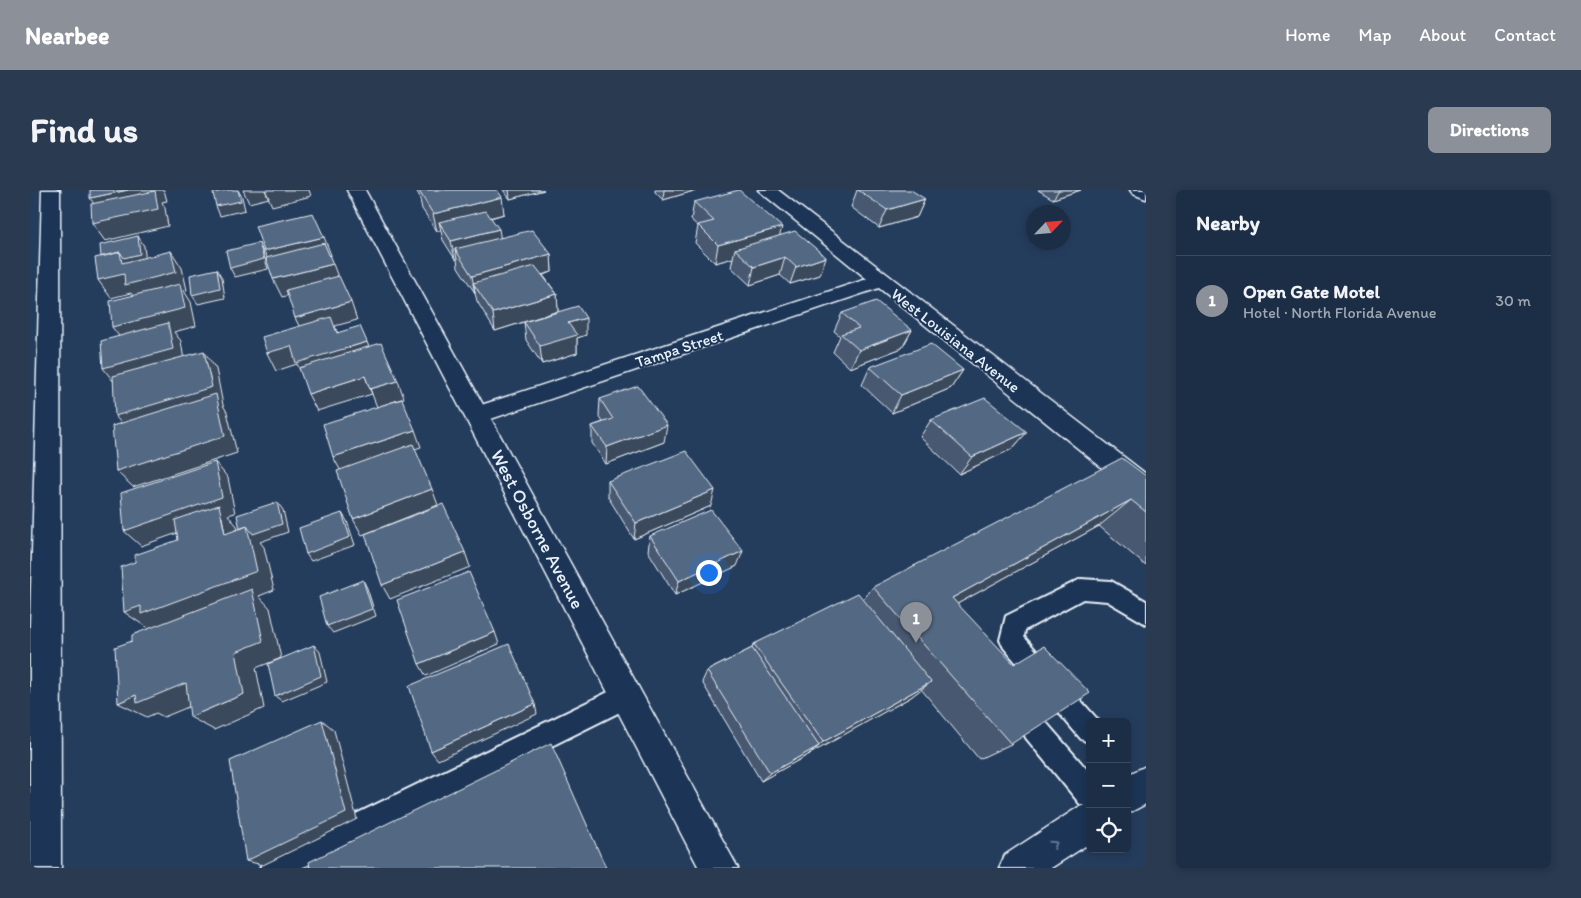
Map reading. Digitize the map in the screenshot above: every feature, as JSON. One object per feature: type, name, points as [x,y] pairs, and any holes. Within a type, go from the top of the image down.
[{"type":"street","points":[[42,868],[51,190]]},
{"type":"street","name":"West Osborne Avenue","points":[[356,190],[719,868]]},
{"type":"street","name":"West Louisiana Avenue","points":[[767,190],[1145,488]]},
{"type":"street","points":[[1139,190],[1146,194]]},
{"type":"street","name":"Tampa Street","points":[[477,415],[881,281]]},
{"type":"street","points":[[1018,868],[1086,824]]},
{"type":"lane","points":[[1086,725],[1012,640],[1014,624],[1081,589],[1111,591],[1146,613]]},
{"type":"lane","points":[[990,651],[1012,640]]},
{"type":"lane","points":[[275,868],[626,695]]},
{"type":"lane","points":[[1035,729],[1086,789]]},
{"type":"building","points":[[90,190],[128,190],[90,198]]},
{"type":"building","points":[[238,190],[241,201],[216,206],[213,193]]},
{"type":"building","points":[[497,190],[502,197],[433,214],[419,191]]},
{"type":"building","points":[[739,190],[782,227],[718,245],[698,225],[714,221],[694,202]]},
{"type":"building","points":[[858,190],[911,190],[925,199],[887,210]]},
{"type":"building","points":[[155,191],[158,209],[92,223],[91,204]]},
{"type":"building","points":[[486,211],[499,229],[451,241],[439,222]]},
{"type":"building","points":[[313,213],[324,237],[264,251],[255,226]]},
{"type":"building","points":[[532,230],[551,254],[472,276],[455,249]]},
{"type":"building","points":[[795,231],[826,257],[796,267],[785,257],[754,267],[735,249]]},
{"type":"building","points":[[138,236],[140,254],[124,258],[120,252],[101,257],[100,245]]},
{"type":"building","points":[[259,243],[264,259],[230,268],[226,251]]},
{"type":"building","points":[[324,243],[333,264],[273,279],[266,258]]},
{"type":"building","points":[[171,251],[176,272],[125,285],[124,274],[98,280],[95,258],[120,252],[122,263]]},
{"type":"building","points":[[535,266],[557,294],[493,313],[473,283]]},
{"type":"building","points":[[217,269],[220,288],[192,295],[190,275]]},
{"type":"building","points":[[339,276],[351,302],[295,318],[286,290]]},
{"type":"building","points":[[180,284],[185,308],[112,327],[110,301]]},
{"type":"building","points":[[876,301],[912,330],[859,350],[841,334],[859,328],[842,313]]},
{"type":"building","points":[[578,306],[586,318],[568,323],[577,335],[540,346],[524,322]]},
{"type":"building","points":[[331,317],[337,333],[360,326],[367,342],[296,363],[291,346],[267,353],[262,337]]},
{"type":"building","points":[[168,323],[173,349],[103,368],[101,341]]},
{"type":"building","points":[[381,343],[398,381],[370,389],[365,376],[308,394],[299,368]]},
{"type":"building","points":[[931,344],[963,370],[901,395],[870,367]]},
{"type":"building","points":[[204,351],[212,387],[115,416],[113,376]]},
{"type":"building","points":[[638,386],[667,425],[607,447],[592,426],[613,419],[600,399]]},
{"type":"building","points":[[216,394],[225,436],[116,471],[112,426]]},
{"type":"building","points":[[985,398],[1027,432],[972,457],[931,420]]},
{"type":"building","points":[[402,399],[415,430],[333,457],[323,424]]},
{"type":"building","points":[[413,444],[432,489],[353,519],[337,471]]},
{"type":"building","points":[[686,451],[715,490],[636,523],[608,481]]},
{"type":"building","points":[[1122,458],[1146,476],[1146,512],[1131,500],[952,598],[1014,664],[1044,646],[1090,693],[1011,744],[873,587]]},
{"type":"building","points":[[215,462],[222,497],[124,531],[121,493]]},
{"type":"building","points":[[277,502],[282,524],[253,534],[247,526],[240,529],[237,515]]},
{"type":"building","points":[[443,504],[465,552],[382,585],[365,534]]},
{"type":"building","points":[[219,505],[225,534],[247,526],[257,571],[141,614],[141,606],[124,612],[121,567],[135,562],[135,555],[178,540],[175,520]]},
{"type":"building","points":[[711,510],[743,551],[679,581],[650,536]]},
{"type":"building","points":[[342,513],[350,537],[306,554],[299,528]]},
{"type":"building","points":[[469,572],[495,632],[419,664],[397,600]]},
{"type":"building","points":[[363,580],[372,609],[327,626],[319,597]]},
{"type":"building","points":[[252,589],[263,641],[236,652],[244,694],[190,717],[186,683],[137,703],[136,695],[118,703],[115,647],[132,641],[132,635]]},
{"type":"building","points":[[858,593],[931,682],[823,742],[754,644]]},
{"type":"building","points":[[509,644],[535,704],[431,751],[409,686]]},
{"type":"building","points":[[314,645],[321,676],[275,696],[268,664]]},
{"type":"building","points":[[752,648],[819,746],[770,773],[707,671]]},
{"type":"building","points":[[322,720],[346,813],[246,861],[230,761]]},
{"type":"building","points":[[551,743],[606,868],[310,868],[309,862]]},
{"type":"place","name":"Open Gate Motel","points":[[916,643]]}]
